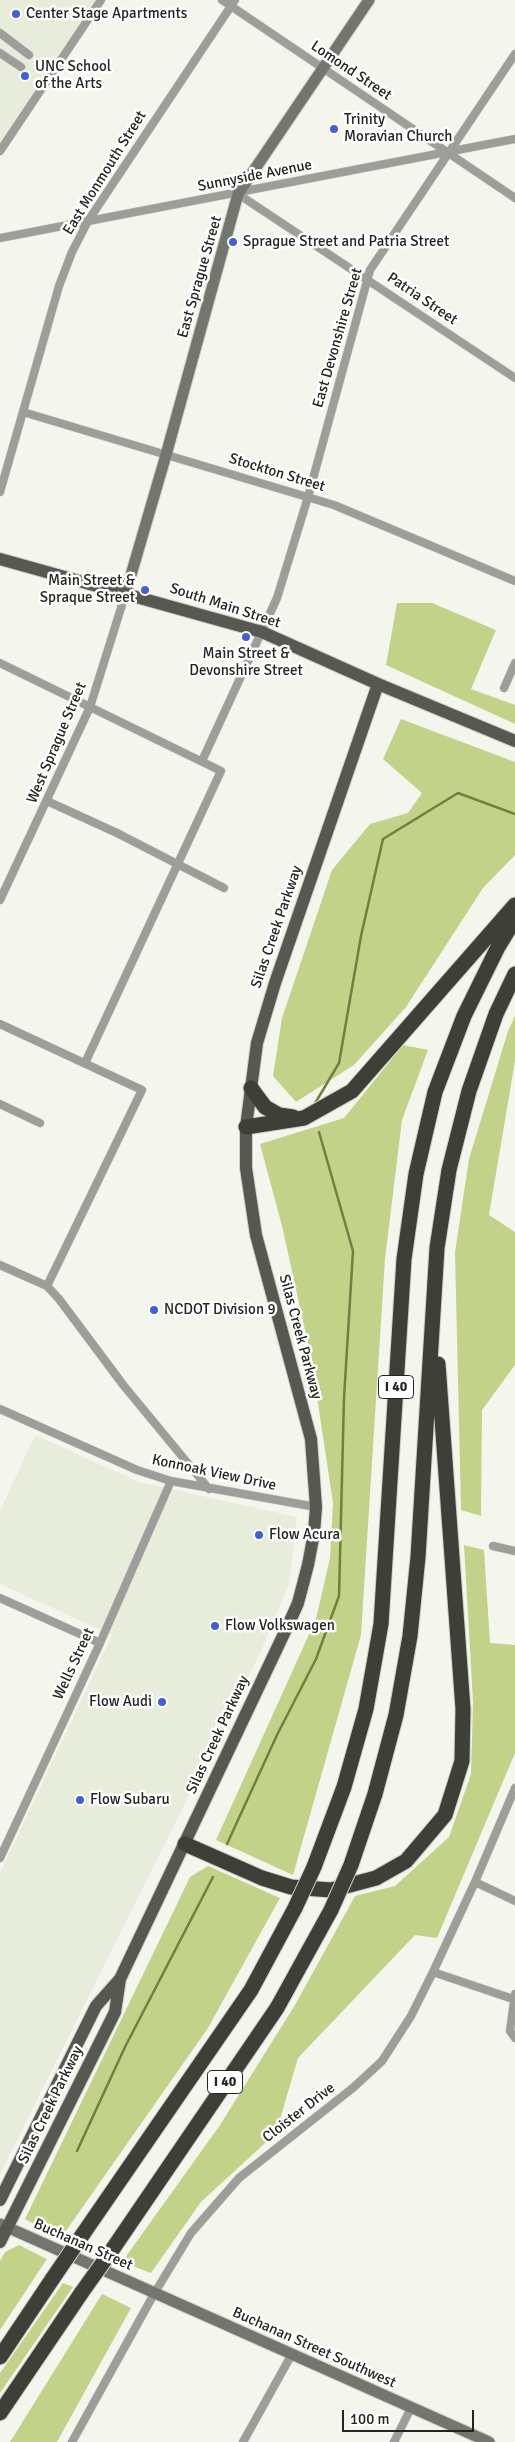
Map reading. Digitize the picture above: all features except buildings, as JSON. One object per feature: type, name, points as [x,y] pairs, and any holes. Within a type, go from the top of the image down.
[{"type":"highway","points":[[246,1127],[304,1118],[352,1091],[515,905]]},
{"type":"highway","name":"I 40","points":[[0,2357],[251,1990],[295,1908],[314,1867],[344,1787],[366,1709],[381,1624],[404,1259],[416,1174],[435,1092],[464,1016],[498,946],[515,919]]},
{"type":"highway","name":"I 40","points":[[0,2413],[276,2008],[331,1910],[351,1865],[375,1794],[396,1715],[410,1636],[418,1557],[438,1248],[451,1161],[469,1091],[496,1014],[515,974]]},
{"type":"highway","points":[[251,1088],[265,1108],[278,1115],[304,1118]]},
{"type":"highway","points":[[185,1844],[262,1878],[291,1887],[331,1890],[376,1878],[406,1861],[445,1815],[462,1761],[462,1709],[434,1303]]},
{"type":"main road","name":"East Sprague Street","points":[[126,592],[238,194],[369,0]]},
{"type":"main road","name":"South Main Street","points":[[0,559],[126,592],[262,632],[378,684],[515,741]]},
{"type":"main road","name":"Silas Creek Parkway","points":[[0,2200],[96,2006],[120,1979],[298,1603],[314,1533],[316,1507],[311,1439],[256,1235],[246,1168],[246,1127],[257,1043],[275,983],[378,684]]},
{"type":"main road","name":"Silas Creek Parkway","points":[[0,2242],[4,2226],[115,2012],[120,1979]]},
{"type":"main road","name":"Buchanan Street","points":[[4,2226],[154,2294]]},
{"type":"main road","name":"Buchanan Street Southwest","points":[[154,2294],[489,2442]]},
{"type":"street","points":[[0,151],[101,0]]},
{"type":"street","name":"Lomond Street","points":[[222,0],[233,3],[323,68],[515,198]]},
{"type":"street","name":"East Monmouth Street","points":[[0,492],[59,286],[88,220],[233,3]]},
{"type":"street","points":[[0,32],[29,55]]},
{"type":"street","points":[[0,53],[21,68]]},
{"type":"street","name":"East Devonshire Street","points":[[202,761],[277,598],[308,497],[370,270],[515,54]]},
{"type":"street","name":"Sunnyside Avenue","points":[[0,238],[88,220],[238,194],[515,139]]},
{"type":"street","name":"Patria Street","points":[[238,194],[515,378]]},
{"type":"street","name":"Stockton Street","points":[[23,412],[308,497],[376,522],[515,581]]},
{"type":"street","name":"West Sprague Street","points":[[0,900],[90,708],[126,592]]},
{"type":"street","points":[[504,688],[515,662]]},
{"type":"street","points":[[0,663],[221,771],[85,1063]]},
{"type":"street","points":[[47,801],[117,833],[224,888]]},
{"type":"street","points":[[0,1024],[142,1090],[47,1286]]},
{"type":"street","points":[[0,1104],[40,1123]]},
{"type":"street","points":[[0,1265],[47,1286],[59,1299],[124,1386],[209,1489]]},
{"type":"street","name":"Konnoak View Drive","points":[[0,1408],[136,1470],[171,1481],[316,1507]]},
{"type":"street","name":"Wells Street","points":[[0,1858],[100,1642],[171,1481]]},
{"type":"street","points":[[493,1546],[515,1551]]},
{"type":"street","points":[[0,1598],[100,1642]]},
{"type":"street","name":"Cloister Drive","points":[[72,2442],[154,2294],[191,2233],[238,2178],[354,2087],[382,2061],[412,2016],[475,1882],[515,1788]]},
{"type":"street","points":[[475,1882],[515,1901]]},
{"type":"street","points":[[433,1972],[511,1997],[510,2031],[515,2038]]},
{"type":"street","points":[[243,2442],[292,2354]]},
{"type":"street","points":[[394,2442],[411,2408]]},
{"type":"shaded area","name":"UNC School of the Arts","points":[[0,0],[101,0],[0,151]]},
{"type":"shaded area","points":[[35,1435],[139,1482],[297,1517],[289,1584],[262,1649],[0,2174],[0,1873],[112,1635],[0,1584],[0,1511]]},
{"type":"green space","points":[[397,603],[432,603],[496,630],[471,689],[515,705],[515,724],[386,665]]},
{"type":"green space","points":[[401,719],[515,762],[515,855],[483,888],[406,1007],[354,1065],[296,1102],[273,1076],[282,1018],[332,870],[370,824],[408,813],[422,793],[383,759]]},
{"type":"green space","points":[[515,1016],[515,1061],[489,1215],[515,1232],[515,1365],[482,1410],[481,1516],[461,1510],[455,1252],[469,1159],[508,1031]]},
{"type":"green space","points":[[403,1045],[428,1050],[402,1120],[385,1259],[361,1635],[293,1875],[216,1840],[316,1619],[330,1558],[333,1503],[311,1357],[282,1226],[260,1144],[344,1118]]},
{"type":"green space","points":[[464,1545],[484,1550],[490,1643],[515,1645],[515,1753],[437,1938],[415,1935],[298,2058],[276,2133],[201,2202],[151,2273],[122,2262],[220,2125],[295,2005],[355,1896],[395,1886],[449,1837],[471,1774],[473,1702]]},
{"type":"green space","points":[[208,1866],[280,1898],[208,2028],[61,2238],[25,2219],[190,1877]]},
{"type":"green space","points":[[19,2245],[47,2259],[0,2330],[0,2261],[5,2252]]},
{"type":"green space","points":[[63,2283],[73,2287],[0,2393],[0,2373]]},
{"type":"green space","points":[[102,2294],[131,2308],[57,2442],[10,2442]]},
{"type":"waterway","points":[[314,1105],[339,1063],[361,936],[383,839],[458,793],[515,814]]},
{"type":"waterway","points":[[227,1844],[277,1735],[316,1659],[339,1596],[344,1398],[353,1251],[319,1132]]},
{"type":"waterway","points":[[77,2151],[125,2047],[213,1877]]},
{"type":"place","name":"Center Stage Apartments","points":[[16,14]]},
{"type":"place","name":"UNC School of the Arts","points":[[25,76]]},
{"type":"place","name":"Trinity Moravian Church","points":[[334,129]]},
{"type":"place","name":"Sprague Street and Patria Street","points":[[233,242]]},
{"type":"place","name":"Main Street & Spraque Street","points":[[145,590]]},
{"type":"place","name":"Main Street & Devonshire Street","points":[[246,637]]},
{"type":"place","name":"NCDOT Division 9","points":[[154,1310]]},
{"type":"place","name":"Flow Acura","points":[[259,1535]]},
{"type":"place","name":"Flow Volkswagen","points":[[215,1626]]},
{"type":"place","name":"Flow Audi","points":[[162,1702]]},
{"type":"place","name":"Flow Subaru","points":[[80,1800]]}]
